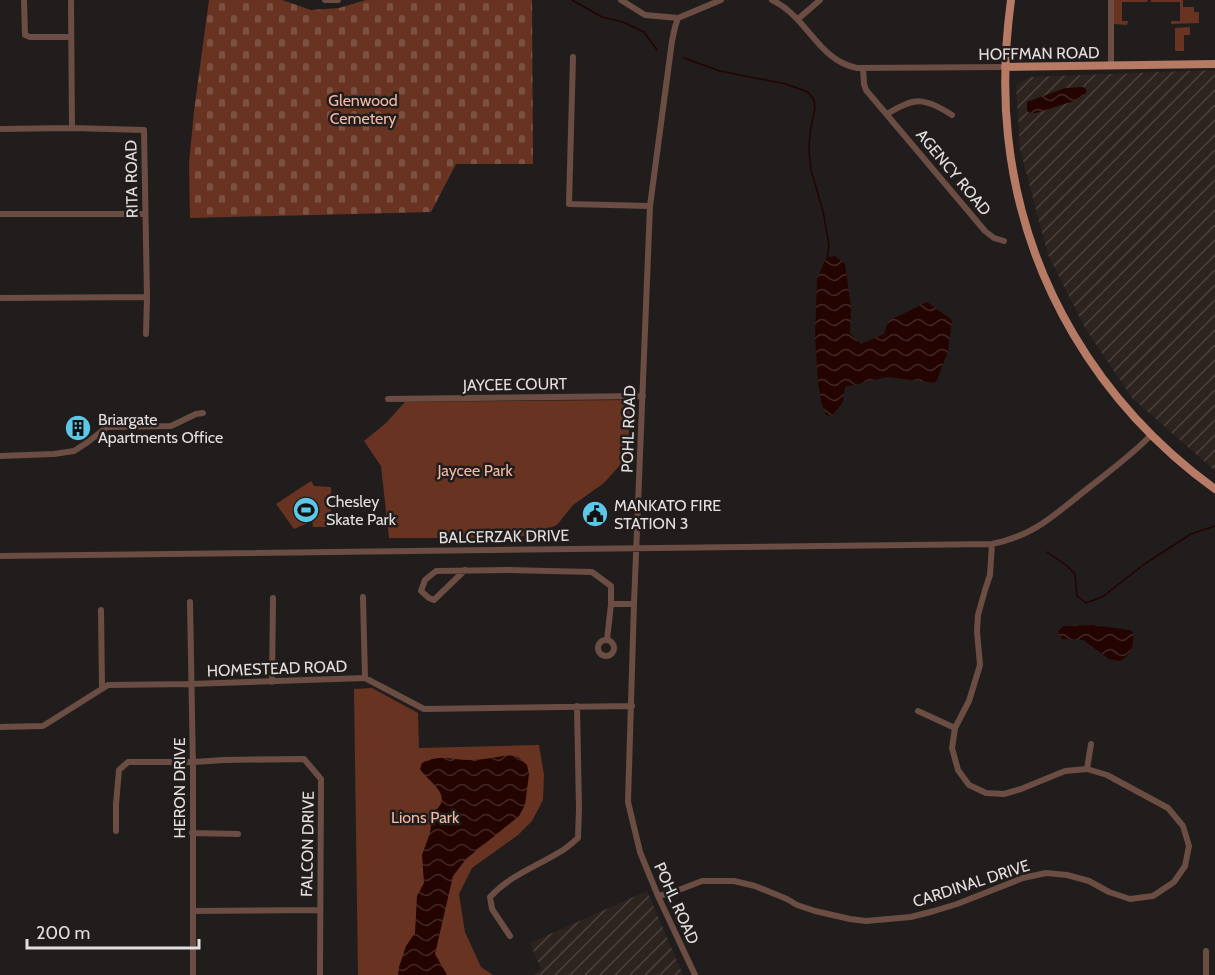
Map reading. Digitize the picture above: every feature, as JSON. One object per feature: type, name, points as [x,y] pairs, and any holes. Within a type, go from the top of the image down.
[{"type":"main road","points":[[1011,0],[1005,67],[1006,118],[1012,167],[1025,224],[1041,270],[1062,314],[1086,355],[1125,407],[1151,435],[1215,489]]},
{"type":"main road","name":"HOFFMAN ROAD","points":[[1005,67],[1215,64]]},
{"type":"street","points":[[24,0],[25,35],[71,37]]},
{"type":"street","points":[[71,0],[72,128]]},
{"type":"street","points":[[325,0],[338,0]]},
{"type":"street","points":[[621,0],[645,15],[678,18],[721,0]]},
{"type":"street","points":[[772,0],[788,9],[826,53],[834,59],[851,67],[863,68]]},
{"type":"street","points":[[798,19],[820,0]]},
{"type":"street","points":[[1111,0],[1111,65]]},
{"type":"street","name":"POHL ROAD","points":[[678,18],[672,41],[650,207],[628,802],[639,852],[695,975]]},
{"type":"street","points":[[573,57],[569,204],[650,207]]},
{"type":"street","name":"HOFFMAN ROAD","points":[[863,68],[1005,67]]},
{"type":"street","name":"AGENCY ROAD","points":[[863,68],[866,90],[985,231],[1004,242]]},
{"type":"street","name":"AGENCY ROAD","points":[[887,114],[913,101],[939,107],[952,115]]},
{"type":"street","name":"RITA ROAD","points":[[0,129],[144,130],[146,334]]},
{"type":"street","points":[[0,214],[145,214]]},
{"type":"street","points":[[0,298],[147,297]]},
{"type":"street","name":"JAYCEE COURT","points":[[388,399],[643,396]]},
{"type":"street","points":[[0,456],[75,451],[107,427],[171,426],[203,413]]},
{"type":"street","name":"BALCERZAK DRIVE","points":[[0,556],[993,544],[1012,539],[1038,527],[1136,450],[1151,435]]},
{"type":"street","name":"CARDINAL DRIVE","points":[[658,896],[702,881],[734,881],[755,886],[815,911],[866,921],[911,917],[934,911],[1023,878],[1046,873],[1068,875],[1089,881],[1109,892],[1130,899],[1153,896],[1174,882],[1185,866],[1189,846],[1183,826],[1168,808],[1107,775],[1087,769],[1065,771],[1004,794],[986,793],[969,784],[958,770],[952,748],[955,728],[969,701],[980,664],[978,615],[990,575],[993,544]]},
{"type":"street","points":[[465,570],[434,600],[421,591],[425,580],[436,571],[465,570],[592,572],[610,586],[608,640]]},
{"type":"street","points":[[363,597],[365,678]]},
{"type":"street","points":[[272,682],[273,598]]},
{"type":"street","name":"HERON DRIVE","points":[[190,602],[193,975]]},
{"type":"street","points":[[611,604],[634,604]]},
{"type":"street","points":[[101,610],[102,688]]},
{"type":"street","name":"HOMESTEAD ROAD","points":[[0,727],[43,726],[108,685],[365,678],[424,709],[632,706]]},
{"type":"street","points":[[510,936],[492,909],[490,897],[499,887],[563,850],[578,838],[577,706]]},
{"type":"street","points":[[918,711],[955,728]]},
{"type":"street","points":[[1087,769],[1091,744]]},
{"type":"street","name":"FALCON DRIVE","points":[[193,762],[304,759],[321,779],[320,975]]},
{"type":"street","points":[[116,831],[119,770],[128,762],[193,762]]},
{"type":"street","points":[[192,833],[238,834]]},
{"type":"street","points":[[193,911],[320,910]]},
{"type":"street","points":[[1206,951],[1206,975]]},
{"type":"shaded area","points":[[1215,70],[1215,471],[1132,398],[1085,328],[1048,255],[1020,149],[1016,85],[1030,77]]},
{"type":"shaded area","points":[[647,891],[683,975],[533,975],[541,969],[530,943]]},
{"type":"green space","name":"Glenwood Cemetery","points":[[209,0],[282,0],[311,10],[339,8],[366,0],[532,0],[533,164],[456,164],[431,212],[190,218],[189,164]]},
{"type":"green space","points":[[1114,0],[1148,0],[1147,2],[1122,2],[1122,21],[1128,21],[1127,25],[1114,24]]},
{"type":"green space","points":[[1151,0],[1183,0],[1183,7],[1194,7],[1194,12],[1199,12],[1199,23],[1171,24],[1171,21],[1180,21],[1180,2],[1151,2]]},
{"type":"green space","points":[[1190,27],[1190,35],[1184,35],[1184,51],[1175,51],[1175,28]]},
{"type":"green space","name":"Jaycee Park","points":[[630,400],[628,456],[604,483],[573,505],[557,525],[530,536],[389,538],[381,466],[364,441],[386,423],[405,402]]},
{"type":"green space","name":"Chesley Skate Park","points":[[311,481],[314,486],[331,487],[331,527],[313,527],[312,518],[310,522],[294,529],[276,504]]},
{"type":"green space","name":"Lions Park","points":[[372,688],[418,713],[419,748],[539,745],[544,775],[543,800],[532,821],[518,835],[472,868],[459,894],[465,932],[481,967],[493,975],[358,975],[354,689]]},
{"type":"water","points":[[1083,87],[1086,93],[1080,99],[1036,113],[1027,111],[1027,102],[1065,88]]},
{"type":"water","points":[[835,256],[845,264],[851,307],[850,333],[861,344],[884,334],[888,321],[927,302],[952,320],[948,351],[936,383],[887,377],[845,387],[843,402],[832,416],[826,415],[818,382],[815,336],[817,279],[826,258]]},
{"type":"water","points":[[1093,625],[1133,632],[1130,652],[1120,661],[1109,659],[1083,640],[1062,639],[1058,631],[1064,626]]},
{"type":"water","points":[[509,755],[518,757],[527,765],[529,774],[525,805],[519,816],[466,859],[453,876],[435,954],[447,975],[398,975],[406,946],[415,933],[417,896],[424,883],[422,855],[430,833],[433,812],[442,800],[438,789],[420,769],[422,763],[440,758],[475,760]]},
{"type":"waterway","points":[[572,0],[602,17],[623,22],[644,32],[657,50]]},
{"type":"waterway","points":[[684,58],[720,71],[786,84],[808,92],[814,100],[809,150],[811,170],[823,211],[829,245],[827,260]]},
{"type":"waterway","points":[[1047,552],[1075,574],[1077,596],[1086,603],[1102,597],[1146,563],[1191,534],[1215,526]]},
{"type":"place","name":"Briargate Apartments Office","points":[[78,428]]},
{"type":"place","name":"Chesley Skate Park","points":[[306,510]]},
{"type":"place","name":"MANKATO FIRE STATION 3","points":[[595,514]]}]
